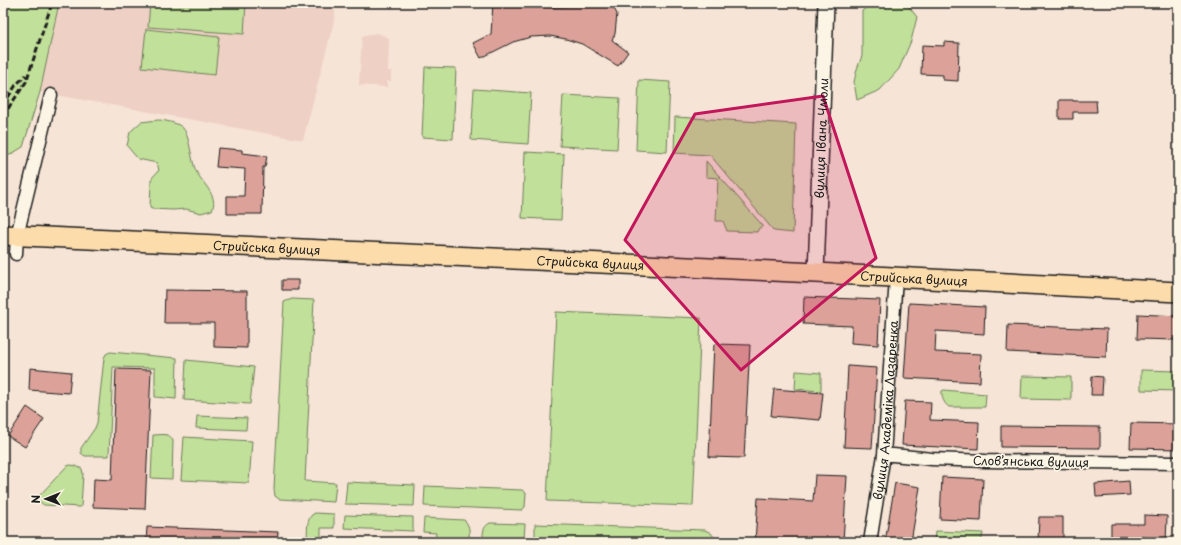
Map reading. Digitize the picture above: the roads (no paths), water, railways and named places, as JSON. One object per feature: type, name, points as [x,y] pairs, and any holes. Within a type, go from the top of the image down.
[{"type":"main road","name":"Стрийська вулиця","points":[[12,242],[816,273],[1178,292]]},
{"type":"street","name":"вулиця Івана Чмоли","points":[[816,273],[826,3]]},
{"type":"street","points":[[12,242],[51,94]]},
{"type":"street","name":"вулиця Академіка Лазаренка","points":[[870,542],[884,455],[896,278]]},
{"type":"street","name":"Словʼянська вулиця","points":[[884,455],[893,454],[932,459],[986,461],[1178,463]]},
{"type":"railway","points":[[3,116],[26,82],[52,3]]},
{"type":"railway","points":[[3,105],[16,85],[26,75]]}]
